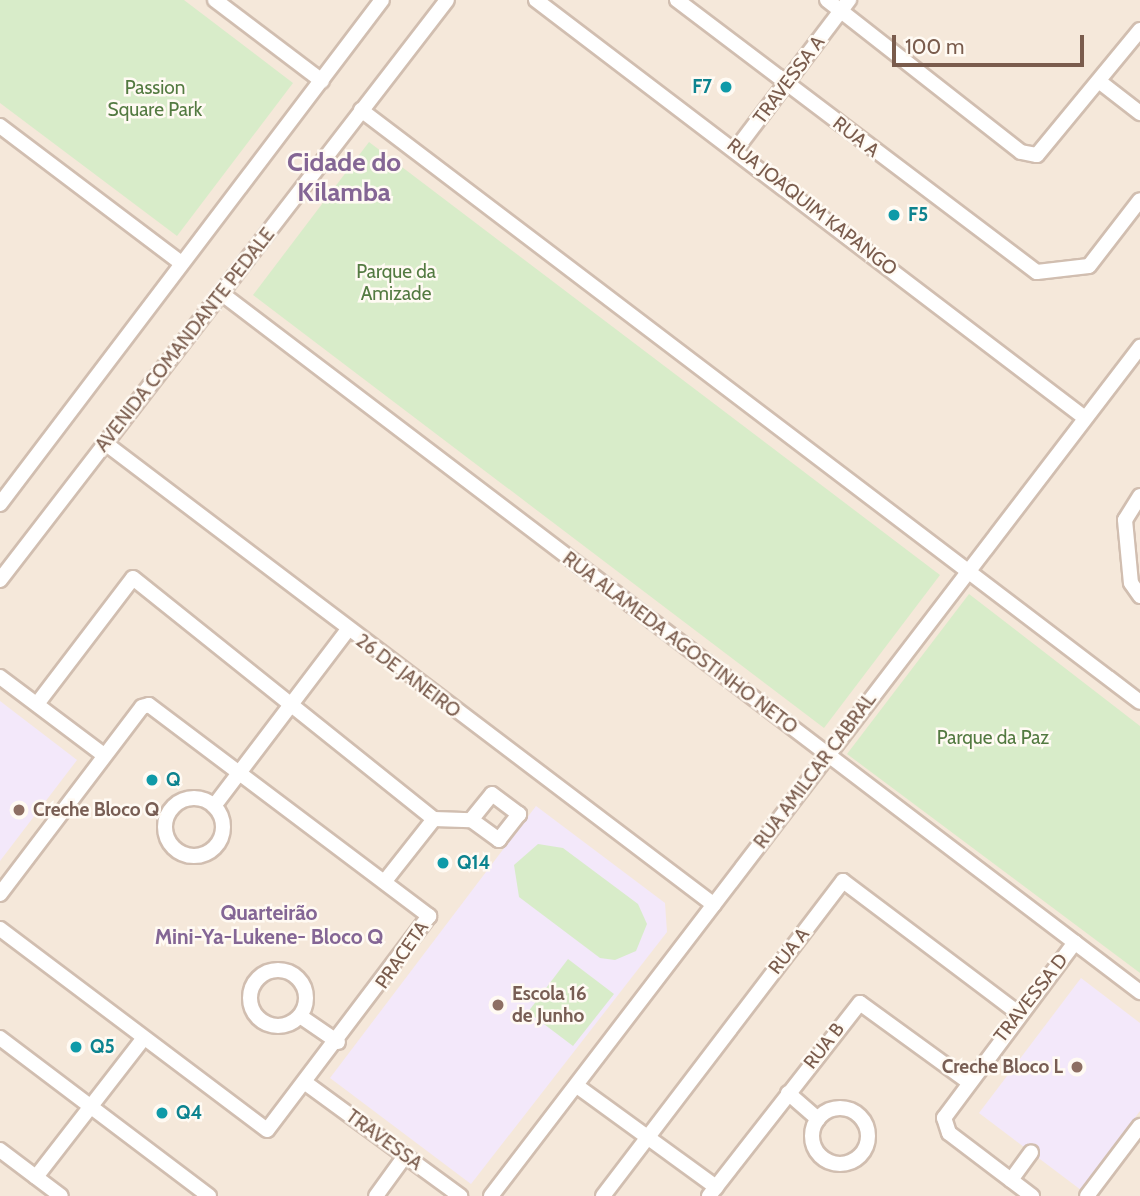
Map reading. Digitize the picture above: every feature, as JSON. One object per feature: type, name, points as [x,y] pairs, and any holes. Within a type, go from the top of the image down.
[{"type":"street","points":[[215,0],[322,81]]},
{"type":"street","points":[[0,504],[382,0]]},
{"type":"street","name":"AVENIDA COMANDANTE PEDALE","points":[[0,580],[447,0]]},
{"type":"street","name":"RUA JOAQUIM KAPANGO","points":[[536,0],[737,148],[1085,418]]},
{"type":"street","name":"RUA A","points":[[677,0],[1037,272],[1089,266],[1140,200]]},
{"type":"street","points":[[827,0],[845,6],[1021,152],[1046,151],[1140,30]]},
{"type":"street","name":"TRAVESSA A","points":[[737,148],[845,6]]},
{"type":"street","points":[[1100,82],[1140,113]]},
{"type":"street","points":[[361,110],[1140,702]]},
{"type":"street","points":[[0,126],[181,263]]},
{"type":"street","name":"RUA ALAMEDA AGOSTINHO NETO","points":[[221,293],[1140,992]]},
{"type":"street","name":"RUA AMILCAR CABRAL","points":[[491,1196],[1140,347]]},
{"type":"street","name":"26 DE JANEIRO","points":[[105,443],[347,631],[714,905]]},
{"type":"street","points":[[1140,496],[1125,520],[1131,583],[1140,596]]},
{"type":"street","points":[[37,704],[133,578],[434,819],[471,820]]},
{"type":"street","points":[[214,806],[293,706],[347,631]]},
{"type":"street","points":[[0,677],[104,755]]},
{"type":"street","name":"PRACETA","points":[[0,894],[104,755],[149,705],[422,907],[428,921],[276,1124],[262,1130],[0,929]]},
{"type":"street","points":[[190,798],[214,806],[223,825],[215,847],[197,856],[177,850],[165,833],[170,810],[190,798]]},
{"type":"street","points":[[385,881],[434,819]]},
{"type":"street","name":"RUA A","points":[[603,1196],[843,881],[1018,1013]]},
{"type":"street","name":"TRAVESSA D","points":[[1012,1180],[944,1124],[966,1080],[1075,942]]},
{"type":"street","points":[[280,970],[299,978],[306,996],[300,1016],[283,1027],[262,1023],[250,1006],[258,978],[280,970]]},
{"type":"street","name":"RUA B","points":[[712,1191],[860,1003],[966,1080]]},
{"type":"street","points":[[300,1016],[338,1042]]},
{"type":"street","points":[[36,1177],[143,1039]]},
{"type":"street","points":[[3,1040],[209,1196]]},
{"type":"street","name":"TRAVESSA","points":[[307,1084],[460,1196]]},
{"type":"street","points":[[577,1086],[648,1137],[712,1191]]},
{"type":"street","points":[[788,1093],[818,1119]]},
{"type":"street","points":[[1087,1196],[1140,1126]]},
{"type":"street","points":[[0,1150],[58,1195]]},
{"type":"street","points":[[1031,1152],[1012,1180],[1032,1196]]},
{"type":"street","points":[[376,1196],[405,1156]]},
{"type":"shaded area","points":[[0,0],[1140,0],[1140,1196],[0,1196]]},
{"type":"shaded area","name":"Creche Bloco Q","points":[[0,701],[77,760],[0,861]]},
{"type":"shaded area","name":"Escola 16 de Junho","points":[[536,806],[665,903],[667,932],[471,1184],[330,1078]]},
{"type":"shaded area","name":"Creche Bloco L","points":[[1081,978],[1140,1023],[1140,1111],[1081,1190],[979,1113]]},
{"type":"green space","name":"Passion Square Park","points":[[0,0],[184,0],[293,83],[177,236],[0,103]]},
{"type":"green space","name":"Parque da Amizade","points":[[369,142],[940,575],[824,728],[253,295]]},
{"type":"green space","name":"Parque da Paz","points":[[969,594],[1140,726],[1140,973],[847,754]]},
{"type":"green space","points":[[538,844],[563,848],[638,904],[647,924],[636,951],[615,960],[600,958],[519,897],[514,865]]},
{"type":"green space","points":[[568,959],[614,994],[573,1046],[528,1012]]},
{"type":"place","name":"F7","points":[[726,87]]},
{"type":"place","name":"F5","points":[[894,215]]},
{"type":"place","name":"Q","points":[[152,780]]},
{"type":"place","name":"Creche Bloco Q","points":[[19,810]]},
{"type":"place","name":"Q14","points":[[443,863]]},
{"type":"place","name":"Escola 16 de Junho","points":[[498,1005]]},
{"type":"place","name":"Q5","points":[[76,1047]]},
{"type":"place","name":"Creche Bloco L","points":[[1077,1067]]},
{"type":"place","name":"Q4","points":[[162,1113]]},
{"type":"district","name":"Cidade do Kilamba","points":[[344,178]]},
{"type":"district","name":"Quarteirão Mini-Ya-Lukene- Bloco Q","points":[[269,925]]}]
